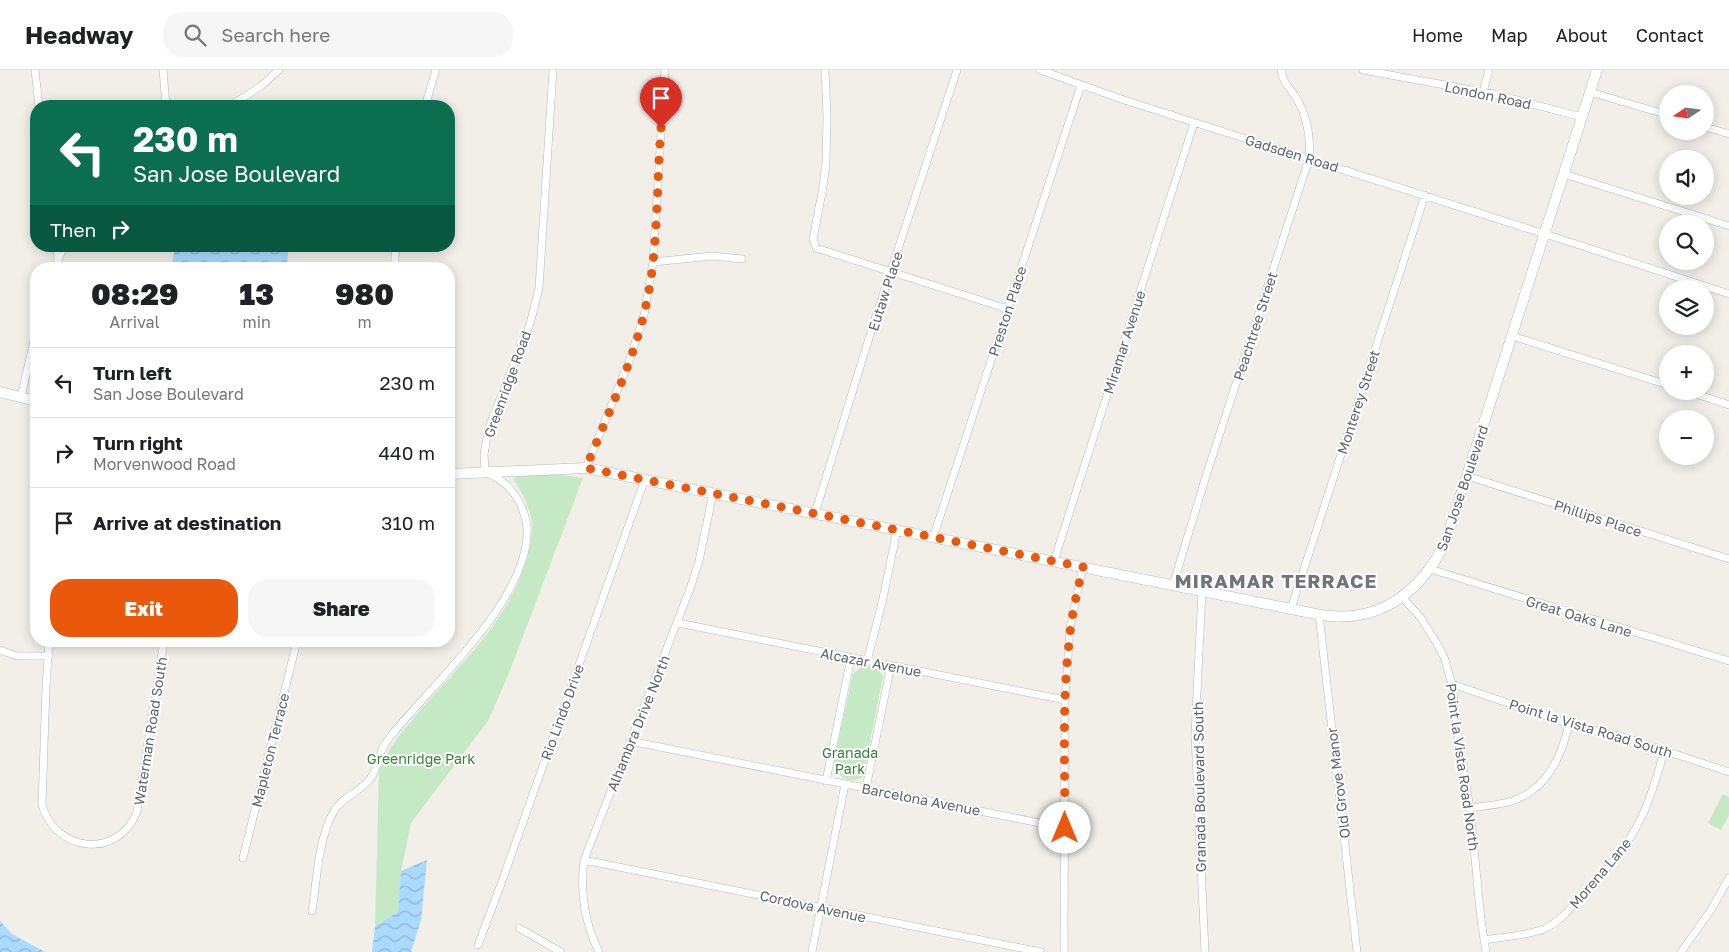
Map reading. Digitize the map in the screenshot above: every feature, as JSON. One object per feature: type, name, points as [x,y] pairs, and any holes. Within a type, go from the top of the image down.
[{"type":"street","points":[[35,70],[38,100]]},
{"type":"street","points":[[163,70],[166,100]]},
{"type":"street","points":[[239,100],[261,86],[279,70]]},
{"type":"street","points":[[427,100],[436,70]]},
{"type":"street","name":"Greenridge Road","points":[[485,472],[484,454],[489,427],[530,324],[539,288],[553,70]]},
{"type":"street","points":[[586,468],[630,359],[644,315],[653,262],[665,70]]},
{"type":"street","points":[[825,70],[827,116],[826,163],[822,197],[813,239],[816,248],[1008,310]]},
{"type":"street","name":"Eutaw Place","points":[[815,513],[957,70]]},
{"type":"street","name":"Gadsden Road","points":[[1040,70],[1194,123],[1425,195],[1729,294]]},
{"type":"street","name":"Peachtree Street","points":[[1173,585],[1309,158],[1309,130],[1302,110],[1286,85],[1281,70]]},
{"type":"street","name":"London Road","points":[[1363,70],[1483,92],[1582,117]]},
{"type":"street","points":[[1483,92],[1489,70]]},
{"type":"street","name":"San Jose Boulevard","points":[[455,474],[586,468],[1319,614],[1338,616],[1379,609],[1393,603],[1423,578],[1446,541],[1597,70]]},
{"type":"street","name":"Preston Place","points":[[933,538],[1081,85]]},
{"type":"street","points":[[1590,92],[1659,112]]},
{"type":"street","name":"Miramar Avenue","points":[[1054,561],[1194,123]]},
{"type":"street","points":[[1714,130],[1729,134]]},
{"type":"street","points":[[1564,174],[1729,226]]},
{"type":"street","name":"Monterey Street","points":[[1291,609],[1425,195]]},
{"type":"street","points":[[57,252],[58,259]]},
{"type":"street","points":[[57,262],[61,252]]},
{"type":"street","points":[[653,262],[712,256],[742,259]]},
{"type":"street","points":[[1512,336],[1659,383]]},
{"type":"street","points":[[20,397],[30,356]]},
{"type":"street","points":[[0,392],[30,400]]},
{"type":"street","points":[[1714,400],[1729,405]]},
{"type":"street","points":[[312,911],[326,828],[335,810],[344,799],[372,778],[383,748],[393,733],[453,665],[491,618],[507,594],[521,564],[528,533],[525,516],[518,499],[506,483],[485,472]]},
{"type":"street","name":"Phillips Place","points":[[1467,476],[1729,559]]},
{"type":"street","name":"Rio Lindo Drive","points":[[478,945],[645,479]]},
{"type":"street","name":"Alhambra Drive North","points":[[599,952],[587,920],[582,875],[584,860],[678,623],[699,561],[713,493]]},
{"type":"street","points":[[867,661],[882,604],[897,530]]},
{"type":"street","points":[[1064,952],[1065,700],[1070,628],[1083,567]]},
{"type":"street","name":"Great Oaks Lane","points":[[1430,569],[1729,661]]},
{"type":"street","name":"Granada Boulevard South","points":[[1202,591],[1195,734],[1205,952]]},
{"type":"street","name":"Point la Vista Road North","points":[[1402,596],[1421,618],[1436,642],[1444,658],[1452,684],[1460,750],[1470,808],[1486,952]]},
{"type":"street","name":"Old Grove Manor","points":[[1319,614],[1357,952]]},
{"type":"street","name":"Alcazar Avenue","points":[[678,623],[1065,700]]},
{"type":"street","points":[[0,650],[17,656],[49,656],[49,647]]},
{"type":"street","name":"Waterman Road South","points":[[49,656],[46,687],[42,805],[54,829],[62,836],[82,844],[99,844],[116,837],[130,826],[137,812],[163,647]]},
{"type":"street","name":"Mapleton Terrace","points":[[242,858],[295,647]]},
{"type":"street","points":[[826,781],[851,658]]},
{"type":"street","points":[[866,788],[891,666]]},
{"type":"street","name":"Point la Vista Road South","points":[[1452,684],[1569,724],[1630,739],[1729,772]]},
{"type":"street","points":[[1470,808],[1514,800],[1536,788],[1550,774],[1558,761],[1569,724]]},
{"type":"street","name":"Barcelona Avenue","points":[[630,741],[1065,828]]},
{"type":"street","name":"Morena Lane","points":[[1484,940],[1531,933],[1544,928],[1564,916],[1626,845],[1640,821],[1665,750]]},
{"type":"street","points":[[812,952],[845,784]]},
{"type":"street","name":"Cordova Avenue","points":[[584,860],[1041,952]]},
{"type":"street","points":[[1681,952],[1729,878]]},
{"type":"street","points":[[518,928],[561,952]]},
{"type":"green space","name":"Greenridge Park","points":[[522,475],[561,475],[583,478],[509,673],[488,721],[411,823],[401,871],[398,913],[375,926],[379,771],[391,747],[409,724],[488,633],[518,582],[528,554],[532,531],[528,507],[513,479]]},
{"type":"green space","name":"Granada Park","points":[[871,666],[878,669],[883,676],[863,777],[848,780],[837,771],[834,761],[853,674],[861,667]]},
{"type":"green space","points":[[1723,794],[1729,797],[1729,815],[1721,830],[1708,823]]},
{"type":"water","points":[[174,252],[288,252],[287,262],[172,262]]},
{"type":"water","points":[[427,860],[421,920],[411,952],[372,952],[375,926],[398,912],[401,871]]},
{"type":"water","points":[[0,921],[12,934],[45,952],[0,952]]},
{"type":"district","name":"MIRAMAR TERRACE","points":[[1276,580]]},
{"type":"route","points":[[661,128],[653,262],[644,315],[630,359],[586,468],[1083,567],[1068,646],[1065,700],[1065,828]]}]
